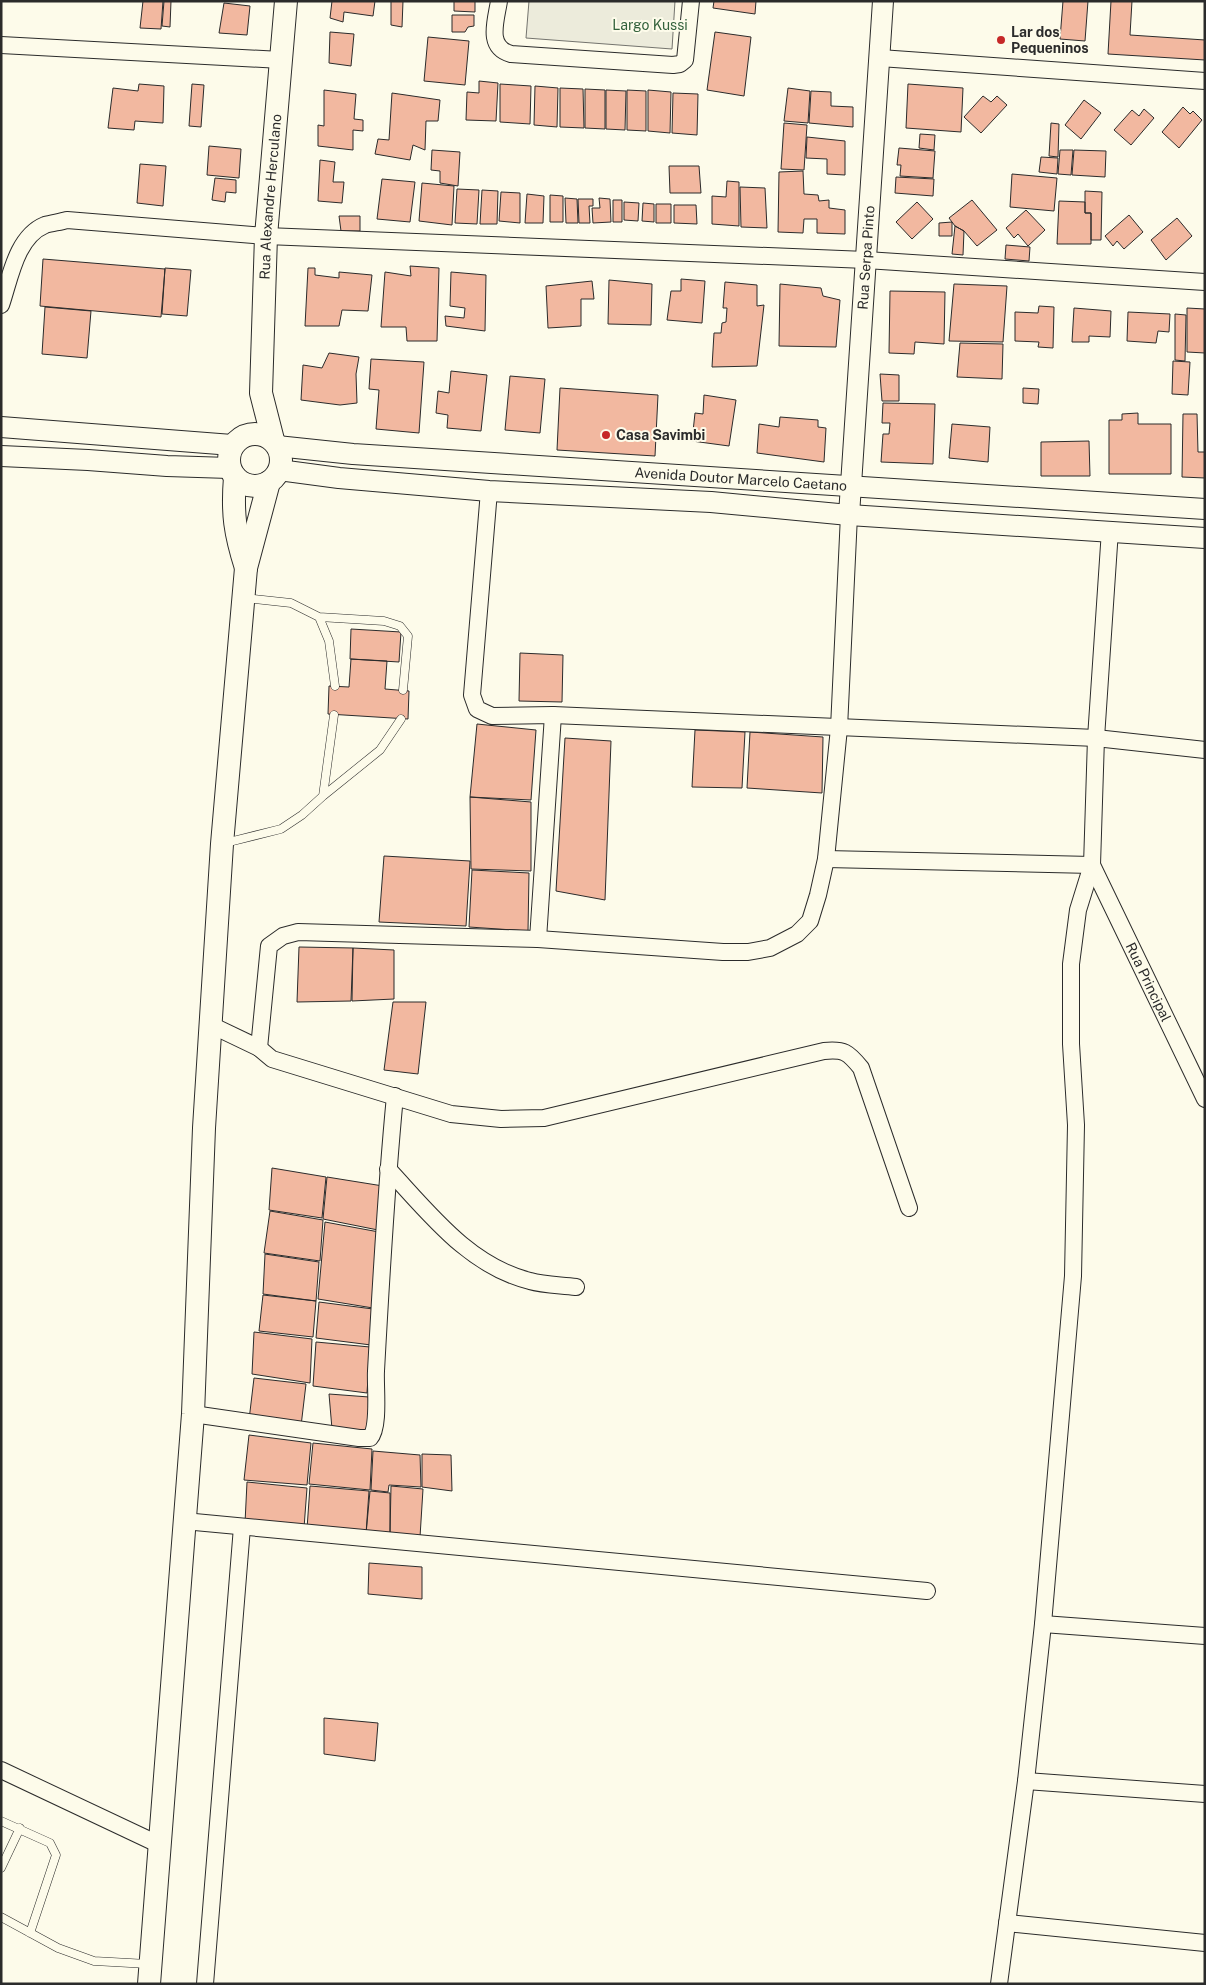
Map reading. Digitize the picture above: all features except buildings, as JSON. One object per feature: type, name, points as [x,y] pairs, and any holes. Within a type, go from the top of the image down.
[{"type":"main road","name":"Rua Alexandre Herculano","points":[[275,443],[261,393],[266,236],[286,1]]},
{"type":"main road","name":"Rua Alexandre Herculano","points":[[235,442],[261,393]]},
{"type":"main road","name":"Avenida Doutor Marcelo Caetano","points":[[235,442],[248,434],[255,433],[261,434],[275,443]]},
{"type":"main road","points":[[235,442],[228,460],[232,472],[232,506],[236,536],[246,568]]},
{"type":"main road","points":[[150,1974],[193,1414],[204,1128],[222,844],[246,568],[281,455],[275,443]]},
{"type":"main road","name":"Avenida Doutor Marcelo Caetano","points":[[232,472],[242,483],[251,486],[274,476]]},
{"type":"street","points":[[499,1],[495,38],[496,45],[502,51],[511,54],[673,65],[680,64],[685,60],[691,1]]},
{"type":"street","name":"Rua Serpa Pinto","points":[[849,514],[883,1]]},
{"type":"street","points":[[1,45],[281,60]]},
{"type":"street","points":[[880,58],[1205,81]]},
{"type":"street","points":[[1,305],[20,250],[28,237],[44,226],[68,220],[266,236],[866,260],[1205,282]]},
{"type":"street","name":"Avenida Doutor Marcelo Caetano","points":[[1,427],[235,442]]},
{"type":"street","name":"Avenida Doutor Marcelo Caetano","points":[[275,443],[353,454],[1205,509]]},
{"type":"street","name":"Avenida Doutor Marcelo Caetano","points":[[1,456],[88,460],[232,472]]},
{"type":"street","name":"Avenida Doutor Marcelo Caetano","points":[[274,476],[339,478],[490,491],[712,502],[849,514],[1110,530],[1205,538]]},
{"type":"street","points":[[490,491],[472,695],[477,709],[492,716],[553,715],[1096,738],[1205,750]]},
{"type":"street","points":[[259,1048],[269,946],[283,936],[298,932],[538,939],[723,952],[748,952],[770,948],[797,934],[810,921],[826,859],[839,728],[849,514]]},
{"type":"street","points":[[999,1984],[1026,1781],[1043,1624],[1073,1276],[1076,1125],[1071,1044],[1071,964],[1078,910],[1092,865],[1096,738],[1110,530]]},
{"type":"street","points":[[538,939],[553,715]]},
{"type":"street","points":[[826,859],[1092,865]]},
{"type":"street","name":"Rua Principal","points":[[1092,865],[1205,1099]]},
{"type":"street","points":[[211,1025],[259,1048],[272,1060],[451,1114],[501,1119],[544,1118],[824,1051],[840,1050],[851,1056],[861,1068],[910,1208]]},
{"type":"street","points":[[193,1414],[359,1438],[370,1438],[373,1435],[388,1169],[395,1096]]},
{"type":"street","points":[[388,1169],[452,1238],[497,1268],[530,1281],[576,1287]]},
{"type":"street","points":[[184,1521],[927,1591]]},
{"type":"street","points":[[205,1984],[242,1527]]},
{"type":"street","points":[[1043,1624],[1205,1636]]},
{"type":"street","points":[[1,1770],[160,1845]]},
{"type":"street","points":[[1026,1781],[1205,1794]]},
{"type":"street","points":[[1007,1923],[1205,1943]]},
{"type":"lane","points":[[243,598],[291,603],[319,617],[384,621],[400,626],[408,636],[404,690]]},
{"type":"lane","points":[[319,617],[329,640],[335,686]]},
{"type":"lane","points":[[323,796],[334,715]]},
{"type":"lane","points":[[222,844],[281,829],[302,815],[380,750],[400,719]]},
{"type":"lane","points":[[1,1821],[50,1843],[56,1855],[30,1933]]},
{"type":"lane","points":[[1,1868],[20,1828]]},
{"type":"lane","points":[[1,1917],[58,1948],[94,1961],[150,1974]]},
{"type":"green space","name":"Largo Kussi","points":[[529,1],[675,1],[672,49],[526,38]]},
{"type":"place","name":"Lar dos Pequeninos","points":[[1001,40]]},
{"type":"place","name":"Casa Savimbi","points":[[606,435]]}]
